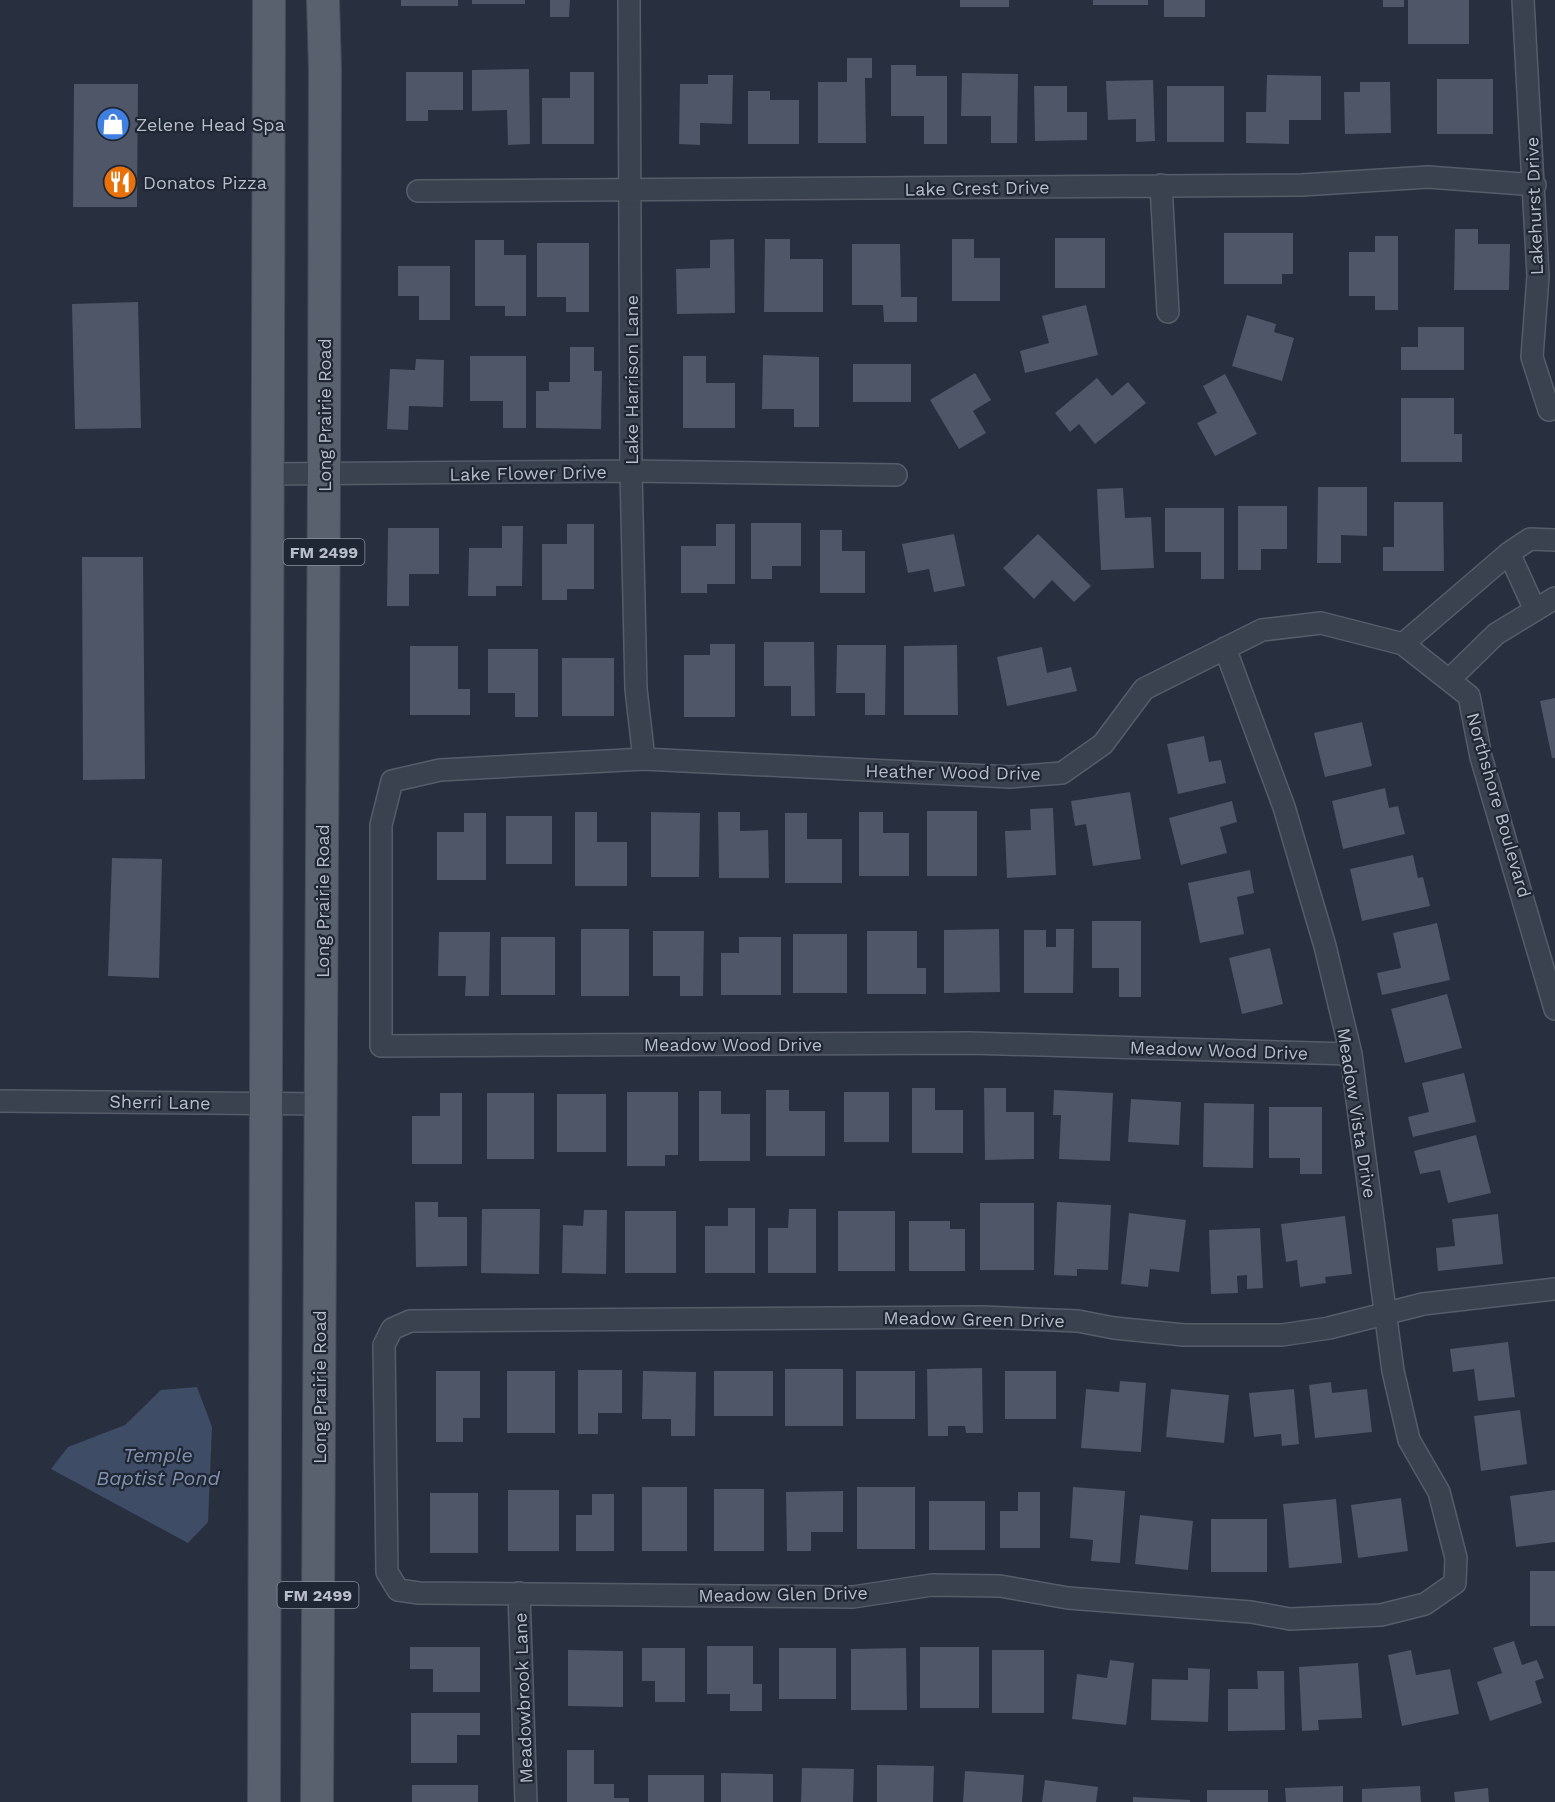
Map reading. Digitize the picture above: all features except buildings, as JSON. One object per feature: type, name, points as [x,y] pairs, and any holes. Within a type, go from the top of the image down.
[{"type":"main road","name":"FM 2499","points":[[264,1802],[269,0]]},
{"type":"main road","name":"Long Prairie Road","points":[[317,1802],[324,474],[325,69],[323,0]]},
{"type":"street","name":"Lake Harrison Lane","points":[[629,0],[631,471],[636,689],[644,759]]},
{"type":"street","name":"Lakehurst Drive","points":[[1523,0],[1535,185],[1538,276],[1532,357],[1549,410]]},
{"type":"street","name":"Lake Crest Drive","points":[[418,191],[872,190],[1302,185],[1428,177],[1535,185]]},
{"type":"street","points":[[1161,185],[1168,312]]},
{"type":"street","name":"Lake Flower Drive","points":[[269,474],[631,471],[896,475]]},
{"type":"street","points":[[1403,644],[1509,554],[1530,539],[1555,540]]},
{"type":"street","points":[[1509,554],[1535,610]]},
{"type":"street","points":[[1450,679],[1496,633],[1555,598]]},
{"type":"street","name":"Heather Wood Drive","points":[[392,781],[440,770],[644,759],[1010,777],[1062,773],[1103,744],[1143,689],[1262,630],[1321,623],[1403,644],[1450,679]]},
{"type":"street","name":"Meadow Vista Drive","points":[[1225,648],[1284,807],[1325,946],[1351,1053],[1394,1371],[1409,1440],[1439,1492],[1456,1558],[1455,1582]]},
{"type":"street","name":"Northshore Boulevard","points":[[1450,679],[1469,696],[1481,756],[1552,985],[1555,1009]]},
{"type":"street","name":"Meadow Wood Drive","points":[[392,781],[381,825],[381,1046],[969,1043],[1351,1053]]},
{"type":"street","name":"Sherri Lane","points":[[0,1101],[321,1104]]},
{"type":"street","name":"Meadow Green Drive","points":[[390,1332],[410,1321],[981,1317],[1078,1321],[1114,1328],[1184,1335],[1282,1335],[1329,1328],[1424,1304],[1485,1295],[1555,1289]]},
{"type":"street","name":"Meadow Glen Drive","points":[[390,1332],[384,1345],[387,1572],[398,1590],[419,1593],[853,1596],[932,1585],[1000,1586],[1068,1598],[1251,1612],[1290,1619],[1381,1615],[1425,1604],[1455,1582]]},
{"type":"street","name":"Meadowbrook Lane","points":[[519,1593],[526,1802]]},
{"type":"water","name":"Temple Baptist Pond","points":[[197,1387],[212,1427],[208,1522],[188,1543],[51,1469],[68,1447],[125,1425],[161,1390]]},
{"type":"place","name":"Zelene Head Spa","points":[[113,124]]},
{"type":"place","name":"Donatos Pizza","points":[[120,182]]}]
